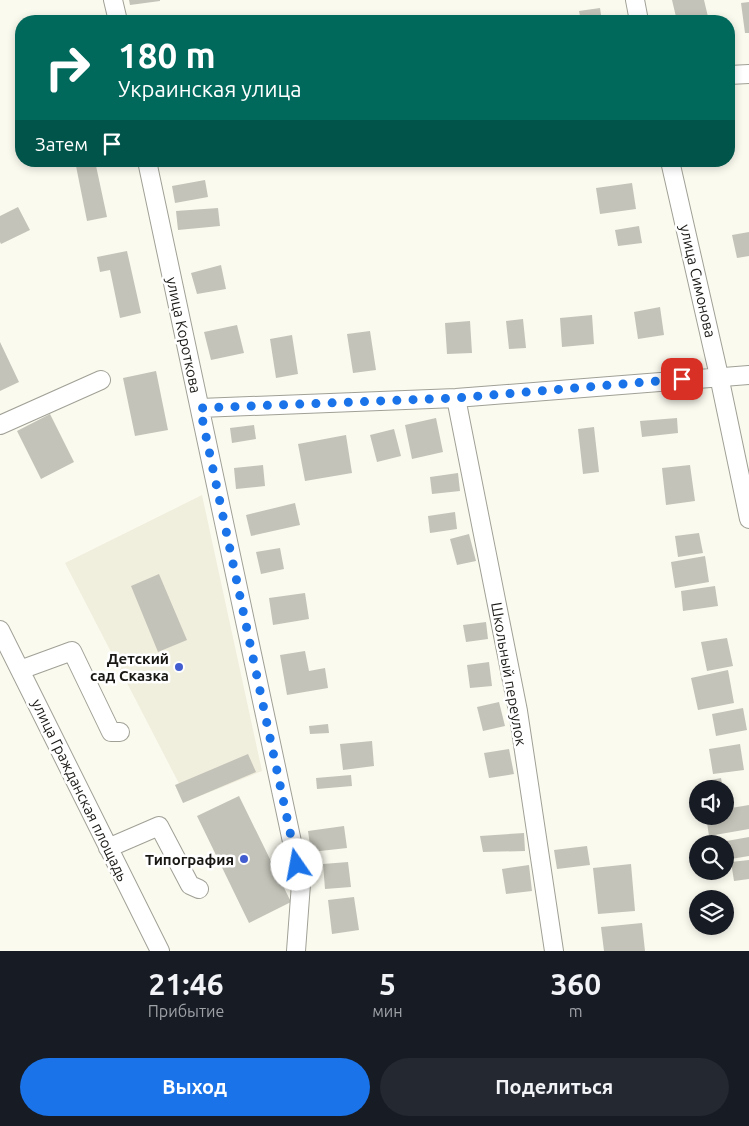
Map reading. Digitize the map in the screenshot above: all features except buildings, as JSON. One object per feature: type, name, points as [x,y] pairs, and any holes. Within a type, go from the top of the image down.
[{"type":"street","points":[[113,0],[117,15]]},
{"type":"street","points":[[635,0],[638,15]]},
{"type":"street","points":[[735,75],[749,74]]},
{"type":"street","name":"улица Короткова","points":[[148,167],[301,884],[296,951]]},
{"type":"street","name":"улица Симонова","points":[[671,167],[719,376],[749,519]]},
{"type":"street","points":[[200,408],[456,398],[749,375]]},
{"type":"street","points":[[0,425],[101,380]]},
{"type":"street","name":"Школьный переулок","points":[[456,398],[518,711],[554,951]]},
{"type":"street","name":"улица Гражданская площадь","points":[[0,630],[160,951]]},
{"type":"street","points":[[20,670],[72,650],[111,732],[120,732]]},
{"type":"street","points":[[108,848],[159,826],[190,885],[199,889]]},
{"type":"shaded area","name":"Детский сад Сказка","points":[[202,495],[262,771],[188,801],[65,563]]},
{"type":"place","name":"Детский сад Сказка","points":[[179,667]]},
{"type":"place","name":"Типография","points":[[244,859]]},
{"type":"route","points":[[297,865],[200,408],[456,398],[682,379]]}]
